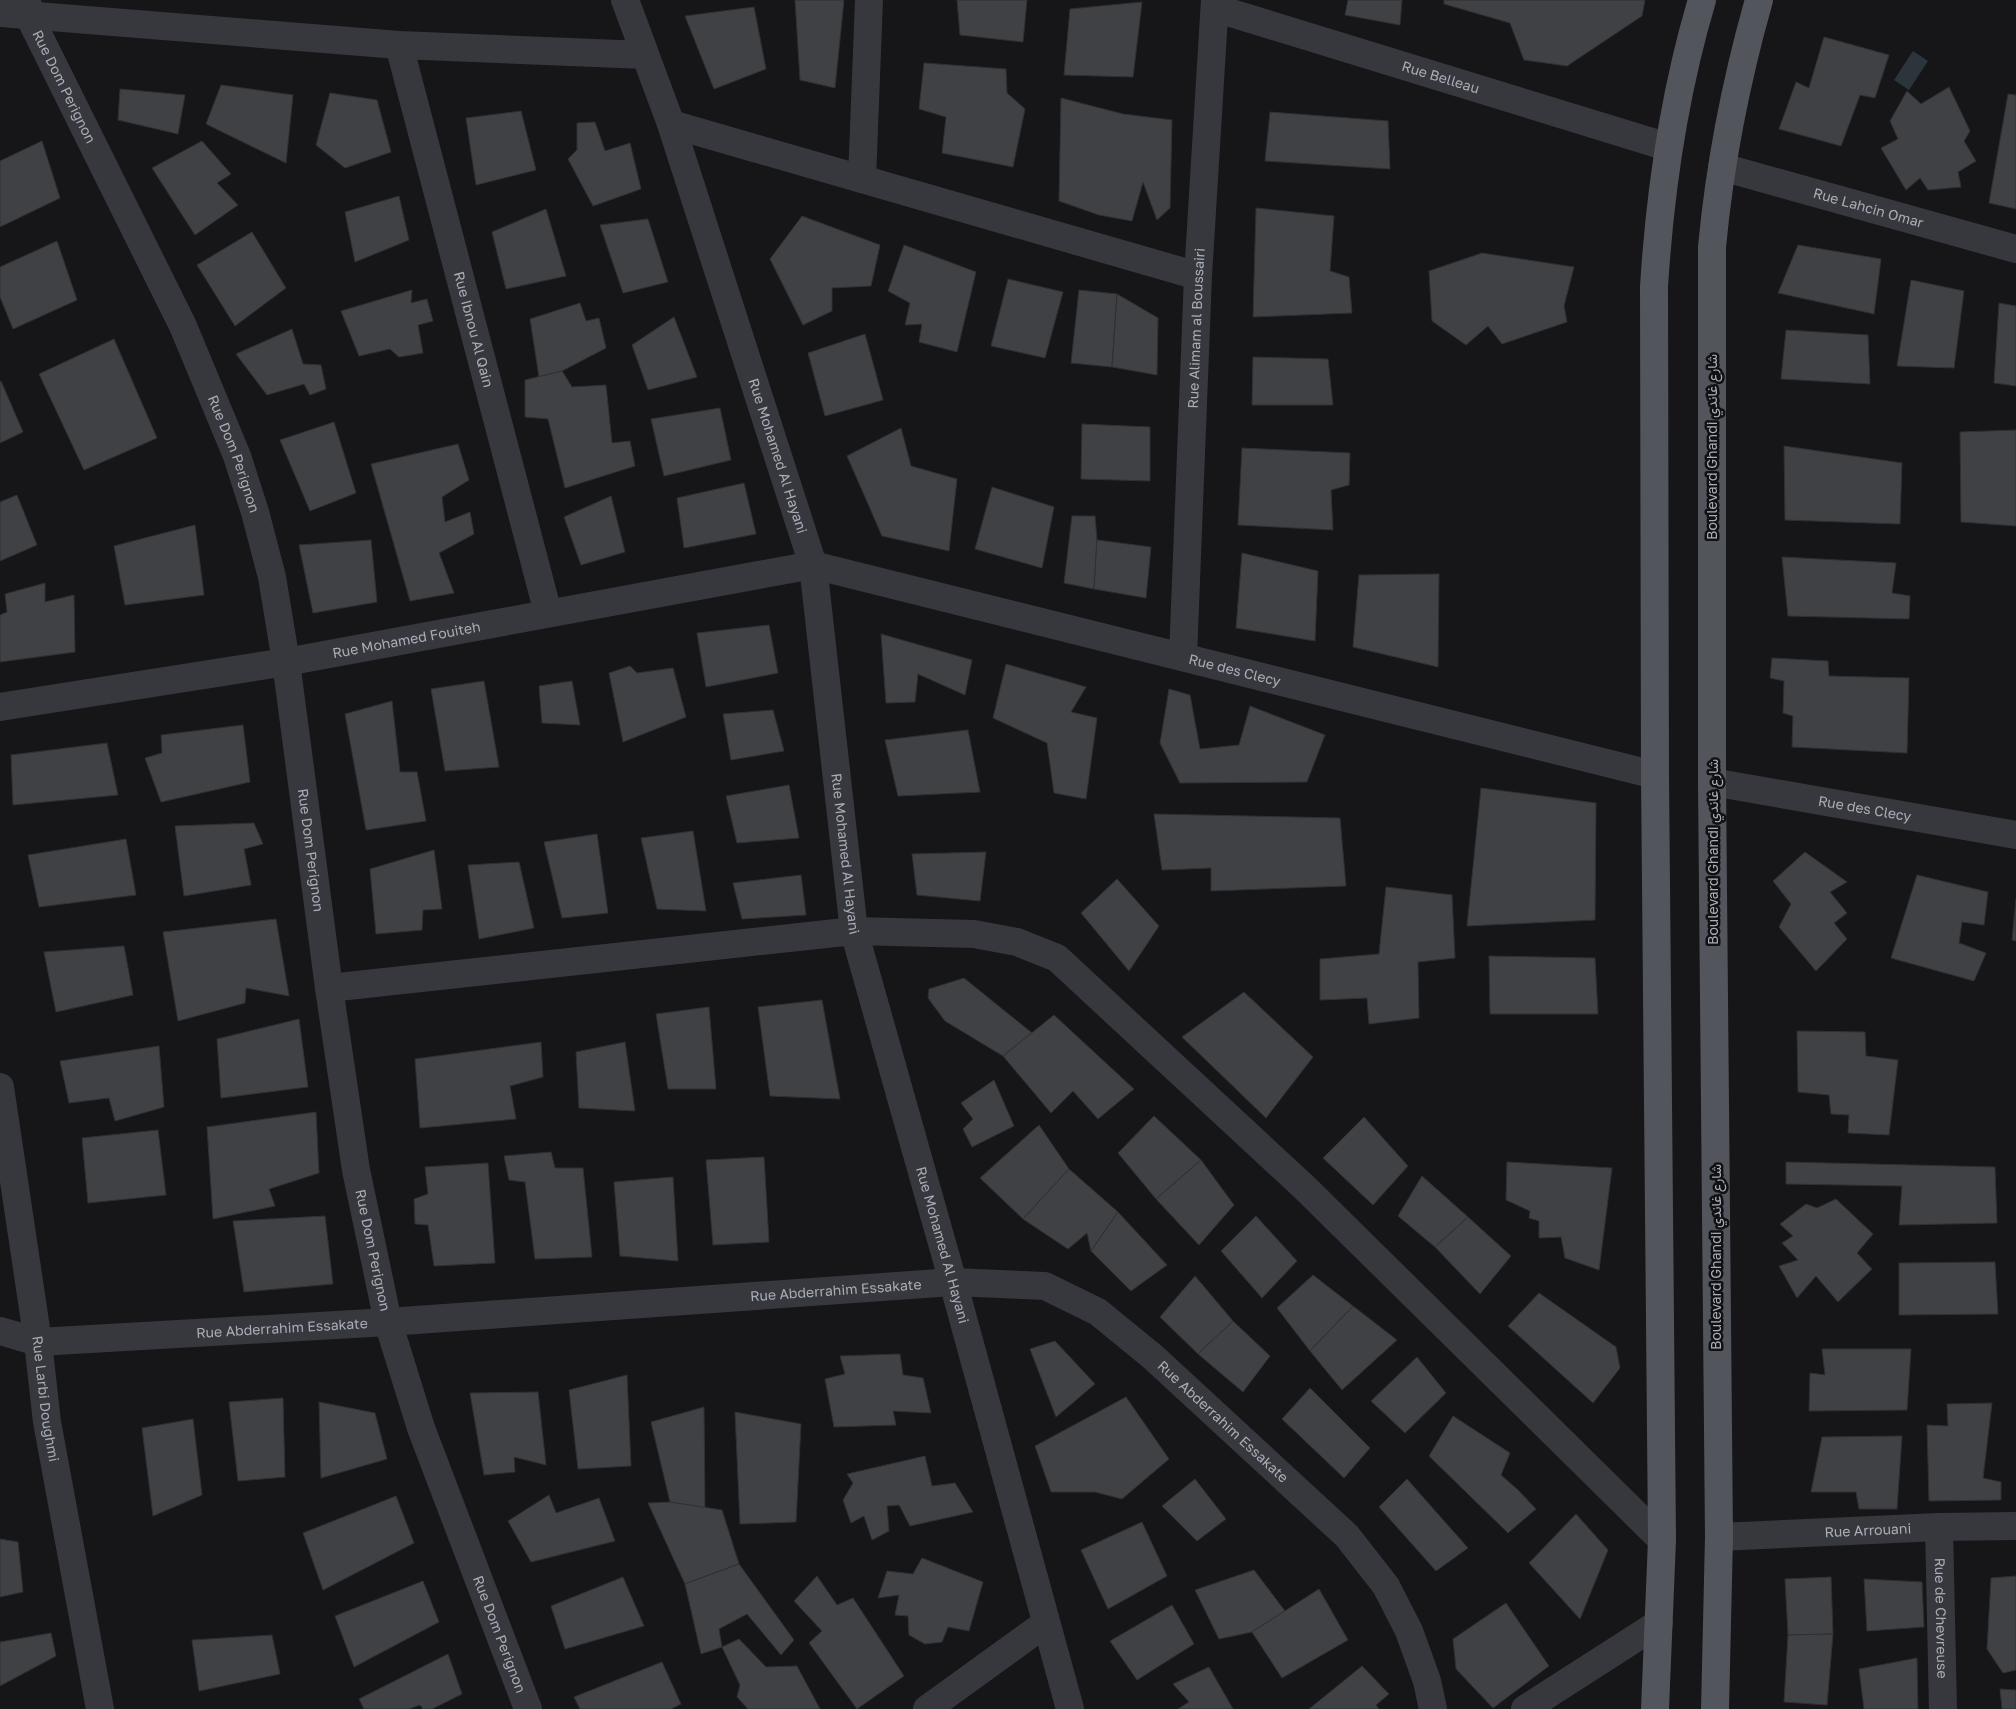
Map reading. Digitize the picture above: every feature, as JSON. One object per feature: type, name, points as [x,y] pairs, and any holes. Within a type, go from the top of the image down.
[{"type":"main road","points":[[1655,1709],[1662,1540],[1655,775],[1654,287],[1658,222],[1668,146],[1702,0]]},
{"type":"main road","name":"Boulevard Ghandi شارع غاندي","points":[[1715,1709],[1719,1537],[1712,782],[1712,247],[1730,118],[1759,0]]},
{"type":"street","name":"Rue Mohamed Al Hayani","points":[[625,0],[671,124],[813,565],[854,931],[1070,1709]]},
{"type":"street","points":[[862,179],[869,0]]},
{"type":"street","name":"Rue Belleau","points":[[1215,4],[1668,146]]},
{"type":"street","name":"Rue Alimam al Boussairi","points":[[1183,657],[1198,276],[1215,4]]},
{"type":"street","points":[[0,13],[28,8],[399,45],[645,55]]},
{"type":"street","name":"Rue Dom Perignon","points":[[28,8],[183,326],[236,456],[255,512],[272,577],[286,662],[329,988],[356,1170],[388,1322],[422,1428],[528,1709]]},
{"type":"street","name":"Rue Ibnou Al Qain","points":[[399,45],[548,613]]},
{"type":"street","points":[[671,124],[1198,276]]},
{"type":"street","name":"Rue Lahcin Omar","points":[[1722,167],[2016,249]]},
{"type":"street","name":"Rue Mohamed Fouiteh","points":[[0,707],[286,662],[813,565]]},
{"type":"street","name":"Rue des Clecy","points":[[813,565],[1655,775]]},
{"type":"street","name":"Rue des Clecy","points":[[1712,782],[2016,835]]},
{"type":"street","points":[[329,988],[854,931],[974,934],[1017,942],[1056,958],[1304,1188],[1662,1540]]},
{"type":"street","name":"Rue Larbi Doughmi","points":[[0,1087],[38,1342],[47,1422],[100,1709]]},
{"type":"street","name":"Rue Abderrahim Essakate","points":[[0,1331],[38,1342],[388,1322],[953,1282],[1045,1286],[1098,1312],[1153,1357],[1347,1536],[1386,1586],[1409,1631],[1427,1682],[1433,1709]]},
{"type":"street","name":"Rue Arrouani","points":[[1719,1537],[1938,1527],[2016,1526]]},
{"type":"street","name":"Rue de Chevreuse","points":[[1938,1527],[1943,1709]]},
{"type":"street","points":[[1525,1709],[1659,1622]]},
{"type":"street","points":[[928,1709],[1046,1623]]},
{"type":"shaded area","points":[[1913,51],[1928,61],[1909,90],[1894,80]]},
{"type":"building","points":[[795,0],[844,0],[835,88],[800,80]]},
{"type":"building","points":[[957,0],[1027,0],[1023,42],[960,35]]},
{"type":"building","points":[[1348,0],[1402,0],[1400,25],[1345,15]]},
{"type":"building","points":[[1444,0],[1645,0],[1642,16],[1567,66],[1524,60],[1510,23],[1444,4]]},
{"type":"building","points":[[1142,2],[1133,77],[1064,75],[1070,9]]},
{"type":"building","points":[[754,7],[766,69],[714,89],[685,16]]},
{"type":"building","points":[[1824,37],[1889,55],[1875,98],[1860,95],[1841,146],[1779,129],[1796,82],[1809,88]]},
{"type":"building","points":[[924,63],[1006,69],[1007,93],[1025,109],[1013,167],[942,153],[946,117],[919,109]]},
{"type":"building","points":[[221,85],[293,95],[286,163],[206,124]]},
{"type":"building","points":[[1949,87],[1970,131],[1964,141],[1976,161],[1958,172],[1961,187],[1928,190],[1920,178],[1906,190],[1881,148],[1898,139],[1890,121],[1907,91],[1921,104]]},
{"type":"building","points":[[120,89],[185,95],[178,134],[118,120]]},
{"type":"building","points":[[330,93],[377,100],[391,152],[345,168],[316,145]]},
{"type":"building","points":[[2008,94],[2016,95],[2016,209],[1989,203]]},
{"type":"building","points":[[1061,98],[1123,114],[1172,120],[1170,208],[1157,220],[1143,182],[1132,221],[1099,215],[1059,201]]},
{"type":"building","points":[[521,111],[536,170],[476,185],[466,118]]},
{"type":"building","points":[[1270,112],[1388,121],[1390,169],[1265,161]]},
{"type":"building","points":[[595,122],[605,151],[630,143],[641,189],[593,206],[568,159],[577,150],[577,123]]},
{"type":"building","points":[[42,141],[60,198],[0,227],[0,161]]},
{"type":"building","points":[[202,141],[231,174],[217,183],[238,205],[195,235],[152,168]]},
{"type":"building","points":[[399,196],[409,240],[355,262],[345,212]]},
{"type":"building","points":[[1256,208],[1334,216],[1330,271],[1349,277],[1352,313],[1253,317]]},
{"type":"building","points":[[546,209],[566,276],[506,289],[492,232]]},
{"type":"building","points":[[802,216],[880,245],[871,286],[832,288],[832,311],[803,325],[770,259]]},
{"type":"building","points":[[648,219],[668,282],[623,293],[600,225]]},
{"type":"building","points":[[252,232],[286,288],[235,326],[197,265]]},
{"type":"building","points":[[57,241],[77,300],[13,329],[0,297],[0,267]]},
{"type":"building","points":[[904,245],[976,272],[957,352],[919,342],[922,324],[905,325],[910,303],[888,291]]},
{"type":"building","points":[[1798,245],[1881,259],[1874,314],[1778,293]]},
{"type":"building","points":[[1482,253],[1574,267],[1564,306],[1567,322],[1502,344],[1488,326],[1466,345],[1432,321],[1429,271]]},
{"type":"building","points":[[1008,279],[1063,292],[1045,358],[991,346]]},
{"type":"building","points":[[1911,280],[1964,291],[1954,368],[1897,366]]},
{"type":"building","points":[[412,290],[411,303],[427,299],[433,321],[418,325],[423,353],[399,357],[390,349],[359,356],[341,311]]},
{"type":"building","points":[[1079,290],[1117,294],[1112,367],[1071,363]]},
{"type":"building","points":[[1117,294],[1158,318],[1157,375],[1112,367]]},
{"type":"building","points":[[580,303],[586,321],[599,318],[606,348],[562,371],[539,377],[530,319]]},
{"type":"building","points":[[1999,303],[2016,306],[2016,386],[1994,383]]},
{"type":"building","points":[[674,317],[697,377],[648,390],[632,345]]},
{"type":"building","points":[[292,329],[303,364],[321,365],[326,389],[310,395],[304,384],[267,395],[236,354]]},
{"type":"building","points":[[1786,330],[1868,335],[1870,384],[1781,379]]},
{"type":"building","points":[[865,334],[883,400],[825,416],[808,353]]},
{"type":"building","points":[[114,339],[157,438],[84,470],[39,374]]},
{"type":"building","points":[[1253,357],[1328,359],[1333,405],[1252,405]]},
{"type":"building","points":[[562,371],[572,387],[606,385],[612,443],[630,441],[635,466],[565,488],[548,419],[525,417],[525,380]]},
{"type":"building","points":[[0,382],[23,432],[0,443]]},
{"type":"building","points":[[720,408],[731,460],[664,476],[651,419]]},
{"type":"building","points":[[334,422],[356,493],[310,511],[280,440]]},
{"type":"building","points":[[1082,424],[1150,427],[1150,481],[1081,479]]},
{"type":"building","points":[[901,428],[911,466],[957,479],[949,551],[882,536],[847,456]]},
{"type":"building","points":[[2016,430],[2016,526],[1961,522],[1960,432]]},
{"type":"building","points":[[458,444],[469,480],[442,497],[445,522],[470,512],[474,534],[439,553],[454,593],[410,601],[371,464]]},
{"type":"building","points":[[1784,446],[1902,463],[1900,524],[1785,520]]},
{"type":"building","points":[[1242,448],[1350,453],[1349,485],[1331,490],[1333,530],[1238,525]]},
{"type":"building","points":[[744,483],[756,534],[684,548],[677,498]]},
{"type":"building","points":[[992,487],[1054,507],[1042,568],[975,549]]},
{"type":"building","points":[[17,495],[37,545],[0,561],[0,502]]},
{"type":"building","points":[[611,496],[625,552],[581,565],[564,517]]},
{"type":"building","points":[[1072,516],[1095,516],[1097,540],[1094,589],[1064,583]]},
{"type":"building","points":[[195,525],[204,595],[125,605],[114,546]]},
{"type":"building","points":[[371,540],[377,602],[313,613],[299,545]]},
{"type":"building","points":[[1097,540],[1151,547],[1146,598],[1094,589]]},
{"type":"building","points":[[1242,553],[1318,571],[1315,641],[1236,628]]},
{"type":"building","points":[[1782,557],[1896,563],[1892,593],[1910,596],[1909,619],[1788,616]]},
{"type":"building","points":[[1439,574],[1438,667],[1353,647],[1359,575]]},
{"type":"building","points":[[45,583],[45,602],[74,595],[75,652],[0,662],[0,615],[7,612],[5,594]]},
{"type":"building","points":[[769,625],[778,673],[706,687],[697,633]]},
{"type":"building","points":[[881,634],[972,660],[965,695],[918,674],[915,702],[886,703]]},
{"type":"building","points":[[1772,658],[1828,661],[1829,676],[1909,678],[1907,753],[1792,747],[1793,716],[1783,713],[1784,681],[1770,678]]},
{"type":"building","points":[[1006,664],[1086,687],[1071,712],[1097,718],[1086,799],[1054,793],[1047,743],[993,718]]},
{"type":"building","points":[[630,666],[637,673],[673,668],[686,717],[623,742],[609,673]]},
{"type":"building","points":[[484,681],[499,767],[445,771],[431,689]]},
{"type":"building","points":[[572,681],[580,725],[542,723],[539,686]]},
{"type":"building","points":[[1169,689],[1190,695],[1200,749],[1239,745],[1250,706],[1325,735],[1307,782],[1180,783],[1160,743]]},
{"type":"building","points":[[392,701],[400,772],[417,772],[426,821],[366,830],[345,714]]},
{"type":"building","points":[[773,710],[784,751],[731,760],[723,714]]},
{"type":"building","points":[[243,725],[250,782],[161,802],[145,758],[162,753],[161,735]]},
{"type":"building","points":[[968,730],[980,792],[898,796],[885,740]]},
{"type":"building","points":[[107,743],[118,795],[13,805],[11,755]]},
{"type":"building","points":[[789,785],[799,838],[737,843],[726,796]]},
{"type":"building","points":[[1481,788],[1596,803],[1595,920],[1467,926]]},
{"type":"building","points":[[1154,814],[1340,818],[1346,886],[1211,891],[1211,868],[1162,870]]},
{"type":"building","points":[[254,823],[263,844],[244,849],[251,885],[184,896],[175,826]]},
{"type":"building","points":[[693,831],[706,911],[657,909],[641,838]]},
{"type":"building","points":[[597,834],[608,913],[562,918],[544,842]]},
{"type":"building","points":[[126,839],[136,895],[39,907],[28,855]]},
{"type":"building","points":[[434,850],[442,909],[423,910],[422,930],[376,934],[370,869]]},
{"type":"building","points":[[986,852],[980,901],[917,895],[912,854]]},
{"type":"building","points":[[1805,852],[1847,882],[1830,892],[1847,913],[1834,923],[1847,939],[1816,971],[1779,927],[1791,904],[1773,881]]},
{"type":"building","points":[[519,862],[534,928],[479,939],[468,865]]},
{"type":"building","points":[[801,875],[806,915],[742,919],[733,883]]},
{"type":"building","points":[[1917,875],[1988,892],[1984,925],[1962,922],[1959,943],[1986,953],[1974,981],[1891,958]]},
{"type":"building","points":[[1117,879],[1159,926],[1129,971],[1081,913]]},
{"type":"building","points":[[1386,887],[1452,895],[1455,958],[1418,962],[1419,1018],[1369,1024],[1367,998],[1320,1000],[1320,959],[1379,954]]},
{"type":"building","points":[[2016,899],[2016,941],[2012,940]]},
{"type":"building","points":[[276,919],[289,996],[246,988],[245,1003],[178,1021],[163,932]]},
{"type":"building","points":[[124,946],[133,995],[56,1012],[44,952]]},
{"type":"building","points":[[1489,956],[1595,958],[1598,1014],[1490,1014]]},
{"type":"building","points":[[964,978],[1032,1033],[1003,1056],[945,1021],[928,998],[929,989]]},
{"type":"building","points":[[1244,992],[1313,1057],[1266,1118],[1182,1037]]},
{"type":"building","points":[[822,1000],[840,1099],[770,1096],[758,1007]]},
{"type":"building","points":[[709,1007],[716,1089],[668,1089],[656,1014]]},
{"type":"building","points":[[1054,1015],[1134,1089],[1098,1119],[1073,1091],[1051,1113],[1003,1056]]},
{"type":"building","points":[[299,1019],[308,1087],[221,1098],[217,1039]]},
{"type":"building","points":[[1797,1031],[1865,1032],[1866,1056],[1898,1060],[1889,1135],[1848,1133],[1849,1115],[1831,1114],[1829,1095],[1798,1092]]},
{"type":"building","points":[[541,1042],[543,1077],[510,1086],[516,1119],[420,1128],[415,1059]]},
{"type":"building","points":[[625,1042],[635,1111],[579,1108],[576,1052]]},
{"type":"building","points":[[159,1046],[164,1107],[115,1121],[109,1098],[69,1103],[60,1061]]},
{"type":"building","points":[[994,1080],[1014,1126],[972,1147],[963,1129],[973,1119],[961,1103]]},
{"type":"building","points":[[316,1112],[319,1173],[269,1189],[275,1206],[213,1219],[207,1127]]},
{"type":"building","points":[[1154,1116],[1201,1160],[1156,1199],[1118,1153]]},
{"type":"building","points":[[1364,1117],[1408,1166],[1373,1205],[1323,1158]]},
{"type":"building","points":[[1039,1125],[1069,1169],[1023,1219],[980,1178]]},
{"type":"building","points":[[158,1130],[166,1195],[88,1203],[82,1138]]},
{"type":"building","points":[[551,1152],[555,1168],[583,1168],[592,1257],[535,1259],[525,1182],[509,1180],[504,1156]]},
{"type":"building","points":[[764,1157],[769,1242],[713,1245],[706,1160]]},
{"type":"building","points":[[1201,1160],[1234,1205],[1199,1245],[1156,1199]]},
{"type":"building","points":[[1507,1162],[1612,1168],[1599,1270],[1565,1258],[1561,1237],[1539,1238],[1539,1221],[1529,1218],[1530,1211],[1506,1200]]},
{"type":"building","points":[[1786,1162],[1995,1167],[1997,1223],[1899,1225],[1902,1186],[1786,1184]]},
{"type":"building","points":[[488,1163],[495,1263],[434,1266],[428,1225],[415,1224],[414,1199],[428,1194],[425,1167]]},
{"type":"building","points":[[1069,1169],[1118,1212],[1091,1251],[1087,1233],[1068,1249],[1023,1219]]},
{"type":"building","points":[[1422,1176],[1468,1217],[1435,1247],[1398,1216]]},
{"type":"building","points":[[673,1177],[678,1261],[620,1256],[614,1182]]},
{"type":"building","points":[[1836,1199],[1873,1234],[1857,1253],[1872,1269],[1838,1302],[1816,1276],[1797,1298],[1779,1266],[1798,1260],[1782,1243],[1793,1236],[1780,1224],[1806,1204],[1817,1208]]},
{"type":"building","points":[[1118,1212],[1167,1265],[1131,1291],[1091,1251]]},
{"type":"building","points":[[325,1216],[333,1284],[244,1292],[233,1221]]},
{"type":"building","points":[[1256,1216],[1297,1261],[1262,1298],[1221,1251]]},
{"type":"building","points":[[1468,1217],[1511,1256],[1480,1294],[1435,1247]]},
{"type":"building","points":[[1995,1262],[1998,1314],[1899,1315],[1899,1263]]},
{"type":"building","points":[[1313,1275],[1353,1306],[1310,1351],[1277,1308]]},
{"type":"building","points":[[1195,1276],[1233,1321],[1198,1354],[1160,1317]]},
{"type":"building","points":[[1539,1293],[1616,1347],[1620,1368],[1593,1403],[1508,1326]]},
{"type":"building","points":[[1353,1306],[1397,1340],[1342,1390],[1310,1351]]},
{"type":"building","points":[[1233,1321],[1270,1356],[1243,1392],[1198,1354]]},
{"type":"building","points":[[1055,1341],[1095,1384],[1056,1417],[1030,1349]]},
{"type":"building","points":[[1822,1349],[1911,1349],[1907,1410],[1809,1411],[1810,1373],[1825,1375]]},
{"type":"building","points":[[900,1354],[903,1375],[923,1378],[931,1413],[893,1411],[896,1425],[834,1427],[825,1379],[845,1374],[840,1356]]},
{"type":"building","points":[[1417,1357],[1446,1393],[1405,1433],[1371,1401]]},
{"type":"building","points":[[627,1375],[631,1466],[578,1469],[569,1390]]},
{"type":"building","points":[[1310,1388],[1370,1448],[1344,1478],[1282,1419]]},
{"type":"building","points":[[538,1392],[546,1465],[514,1457],[515,1472],[484,1475],[470,1393]]},
{"type":"building","points":[[1126,1397],[1169,1459],[1122,1499],[1095,1492],[1051,1492],[1035,1446]]},
{"type":"building","points":[[283,1398],[285,1477],[238,1481],[229,1402]]},
{"type":"building","points":[[319,1402],[375,1413],[387,1459],[321,1478]]},
{"type":"building","points":[[1992,1403],[1983,1478],[2001,1482],[2001,1500],[1929,1501],[1927,1425],[1948,1426],[1947,1404]]},
{"type":"building","points":[[704,1407],[705,1508],[670,1502],[651,1422]]},
{"type":"building","points":[[735,1412],[801,1424],[796,1522],[740,1524]]},
{"type":"building","points":[[1453,1416],[1510,1453],[1501,1475],[1536,1509],[1508,1533],[1429,1456]]},
{"type":"building","points":[[193,1419],[202,1495],[153,1516],[142,1428]]},
{"type":"building","points":[[1902,1436],[1897,1509],[1859,1509],[1856,1492],[1811,1492],[1822,1437]]},
{"type":"building","points":[[925,1456],[932,1486],[955,1483],[973,1512],[910,1526],[899,1505],[887,1506],[889,1531],[872,1540],[864,1516],[851,1523],[843,1500],[853,1483],[847,1474]]},
{"type":"building","points":[[1195,1479],[1226,1519],[1197,1541],[1162,1506]]},
{"type":"building","points":[[1407,1479],[1468,1548],[1436,1571],[1379,1507]]},
{"type":"building","points":[[549,1495],[556,1513],[599,1498],[615,1541],[531,1562],[508,1521]]},
{"type":"building","points":[[396,1496],[414,1543],[323,1590],[303,1533]]},
{"type":"building","points":[[670,1502],[722,1510],[739,1564],[685,1584],[648,1503]]},
{"type":"building","points":[[1576,1514],[1608,1550],[1580,1619],[1529,1563]]},
{"type":"building","points":[[1142,1522],[1167,1576],[1108,1609],[1081,1550]]},
{"type":"building","points":[[0,1539],[18,1542],[23,1592],[0,1597]]},
{"type":"building","points":[[922,1558],[983,1582],[969,1631],[948,1627],[942,1642],[925,1644],[909,1635],[908,1616],[895,1615],[899,1595],[878,1598],[887,1571],[913,1574]]},
{"type":"building","points":[[739,1564],[794,1640],[781,1655],[747,1614],[719,1629],[722,1647],[701,1654],[685,1584]]},
{"type":"building","points":[[1254,1570],[1285,1611],[1252,1632],[1219,1639],[1195,1590]]},
{"type":"building","points":[[817,1576],[837,1605],[853,1598],[904,1676],[857,1709],[809,1643],[822,1631],[794,1601]]},
{"type":"building","points":[[2016,1576],[2016,1670],[2003,1673],[1987,1649],[1991,1578]]},
{"type":"building","points":[[623,1577],[644,1626],[565,1649],[551,1606]]},
{"type":"building","points":[[1831,1577],[1833,1634],[1788,1635],[1785,1579]]},
{"type":"building","points":[[1864,1579],[1922,1582],[1924,1627],[1867,1631]]},
{"type":"building","points":[[423,1581],[439,1622],[354,1667],[335,1616]]},
{"type":"building","points":[[1319,1589],[1348,1640],[1282,1678],[1252,1632]]},
{"type":"building","points":[[1506,1603],[1549,1666],[1493,1708],[1456,1669],[1453,1639]]},
{"type":"building","points":[[1172,1605],[1194,1644],[1137,1680],[1110,1641]]},
{"type":"building","points":[[51,1633],[56,1656],[0,1686],[0,1642]]},
{"type":"building","points":[[1833,1634],[1827,1705],[1784,1702],[1788,1635]]},
{"type":"building","points":[[272,1635],[280,1674],[199,1691],[192,1640]]},
{"type":"building","points":[[739,1639],[766,1667],[797,1666],[820,1709],[748,1709],[737,1697],[740,1685],[722,1647]]},
{"type":"building","points":[[448,1654],[462,1694],[432,1709],[423,1709],[420,1705],[409,1709],[364,1709],[359,1699]]},
{"type":"building","points":[[1917,1658],[1918,1709],[1864,1709],[1859,1669]]},
{"type":"building","points":[[662,1662],[681,1704],[671,1709],[580,1709],[574,1697]]},
{"type":"building","points":[[1362,1666],[1389,1694],[1376,1705],[1379,1709],[1309,1709]]},
{"type":"building","points":[[1209,1667],[1233,1709],[1178,1709],[1189,1702],[1173,1684]]},
{"type":"building","points":[[2000,1689],[2016,1690],[2016,1709],[2002,1709]]}]
